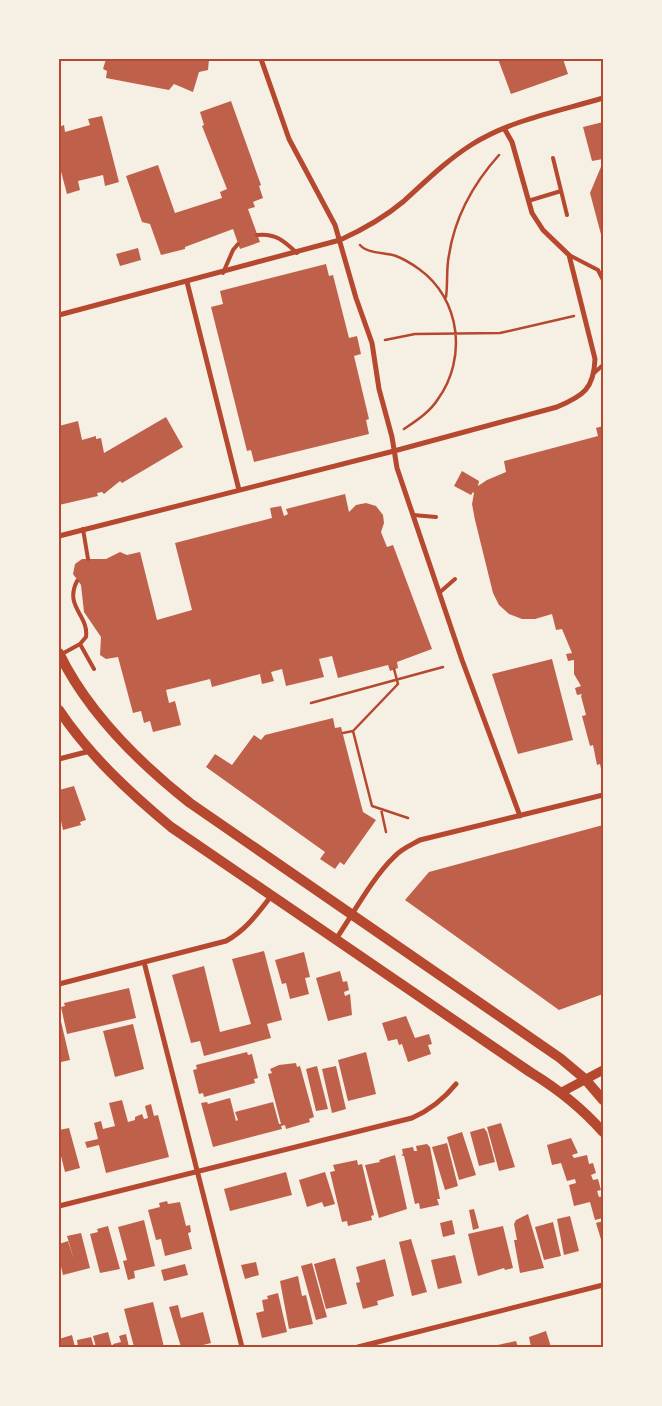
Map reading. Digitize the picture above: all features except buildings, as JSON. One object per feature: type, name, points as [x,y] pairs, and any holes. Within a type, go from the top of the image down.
[{"type":"main road","points":[[59,654],[82,692],[107,724],[133,754],[164,783],[190,803],[560,1058],[585,1079],[603,1100]]},
{"type":"main road","points":[[59,710],[90,751],[140,801],[171,827],[562,1092],[584,1110],[603,1132]]},
{"type":"street","points":[[261,59],[289,139],[331,216],[340,240],[356,298],[372,343],[379,389],[397,468],[439,593],[520,816]]},
{"type":"street","points":[[59,315],[223,273],[340,240],[355,234],[395,207],[458,154],[504,128],[603,98]]},
{"type":"street","points":[[59,536],[394,452],[556,407],[575,399],[584,392],[594,373],[595,359],[569,255],[542,230],[528,201],[512,142],[504,128]]},
{"type":"street","points":[[187,282],[239,490]]},
{"type":"street","points":[[59,759],[90,751]]},
{"type":"street","points":[[336,939],[394,857],[404,848],[420,840],[603,794]]},
{"type":"street","points":[[59,984],[226,941],[239,934],[272,896]]},
{"type":"street","points":[[144,962],[242,1347]]},
{"type":"street","points":[[562,1092],[603,1070]]},
{"type":"street","points":[[59,1206],[412,1118],[428,1111],[445,1098],[456,1084]]},
{"type":"street","points":[[358,1347],[603,1285]]},
{"type":"lane","points":[[553,158],[567,216]]},
{"type":"lane","points":[[528,201],[561,191]]},
{"type":"lane","points":[[257,235],[270,233],[297,253]]},
{"type":"lane","points":[[223,273],[238,244]]},
{"type":"lane","points":[[569,255],[598,270],[603,280]]},
{"type":"lane","points":[[594,373],[603,365]]},
{"type":"lane","points":[[413,515],[436,517]]},
{"type":"lane","points":[[83,530],[88,559]]},
{"type":"lane","points":[[439,593],[455,579]]},
{"type":"lane","points":[[59,654],[80,644],[86,637],[87,631],[74,602],[73,592],[77,581]]},
{"type":"lane","points":[[80,644],[94,669]]},
{"type":"path","points":[[404,429],[426,413],[445,388],[455,362],[456,335],[446,298],[448,255],[460,214],[479,179],[499,155]]},
{"type":"path","points":[[360,245],[364,249],[396,256],[410,263],[434,282],[446,298]]},
{"type":"path","points":[[384,340],[415,334],[500,333],[574,316]]},
{"type":"path","points":[[311,703],[442,667]]},
{"type":"path","points":[[343,733],[353,730],[398,684],[394,670]]},
{"type":"path","points":[[353,730],[372,806],[408,818]]},
{"type":"path","points":[[381,809],[386,832]]}]
